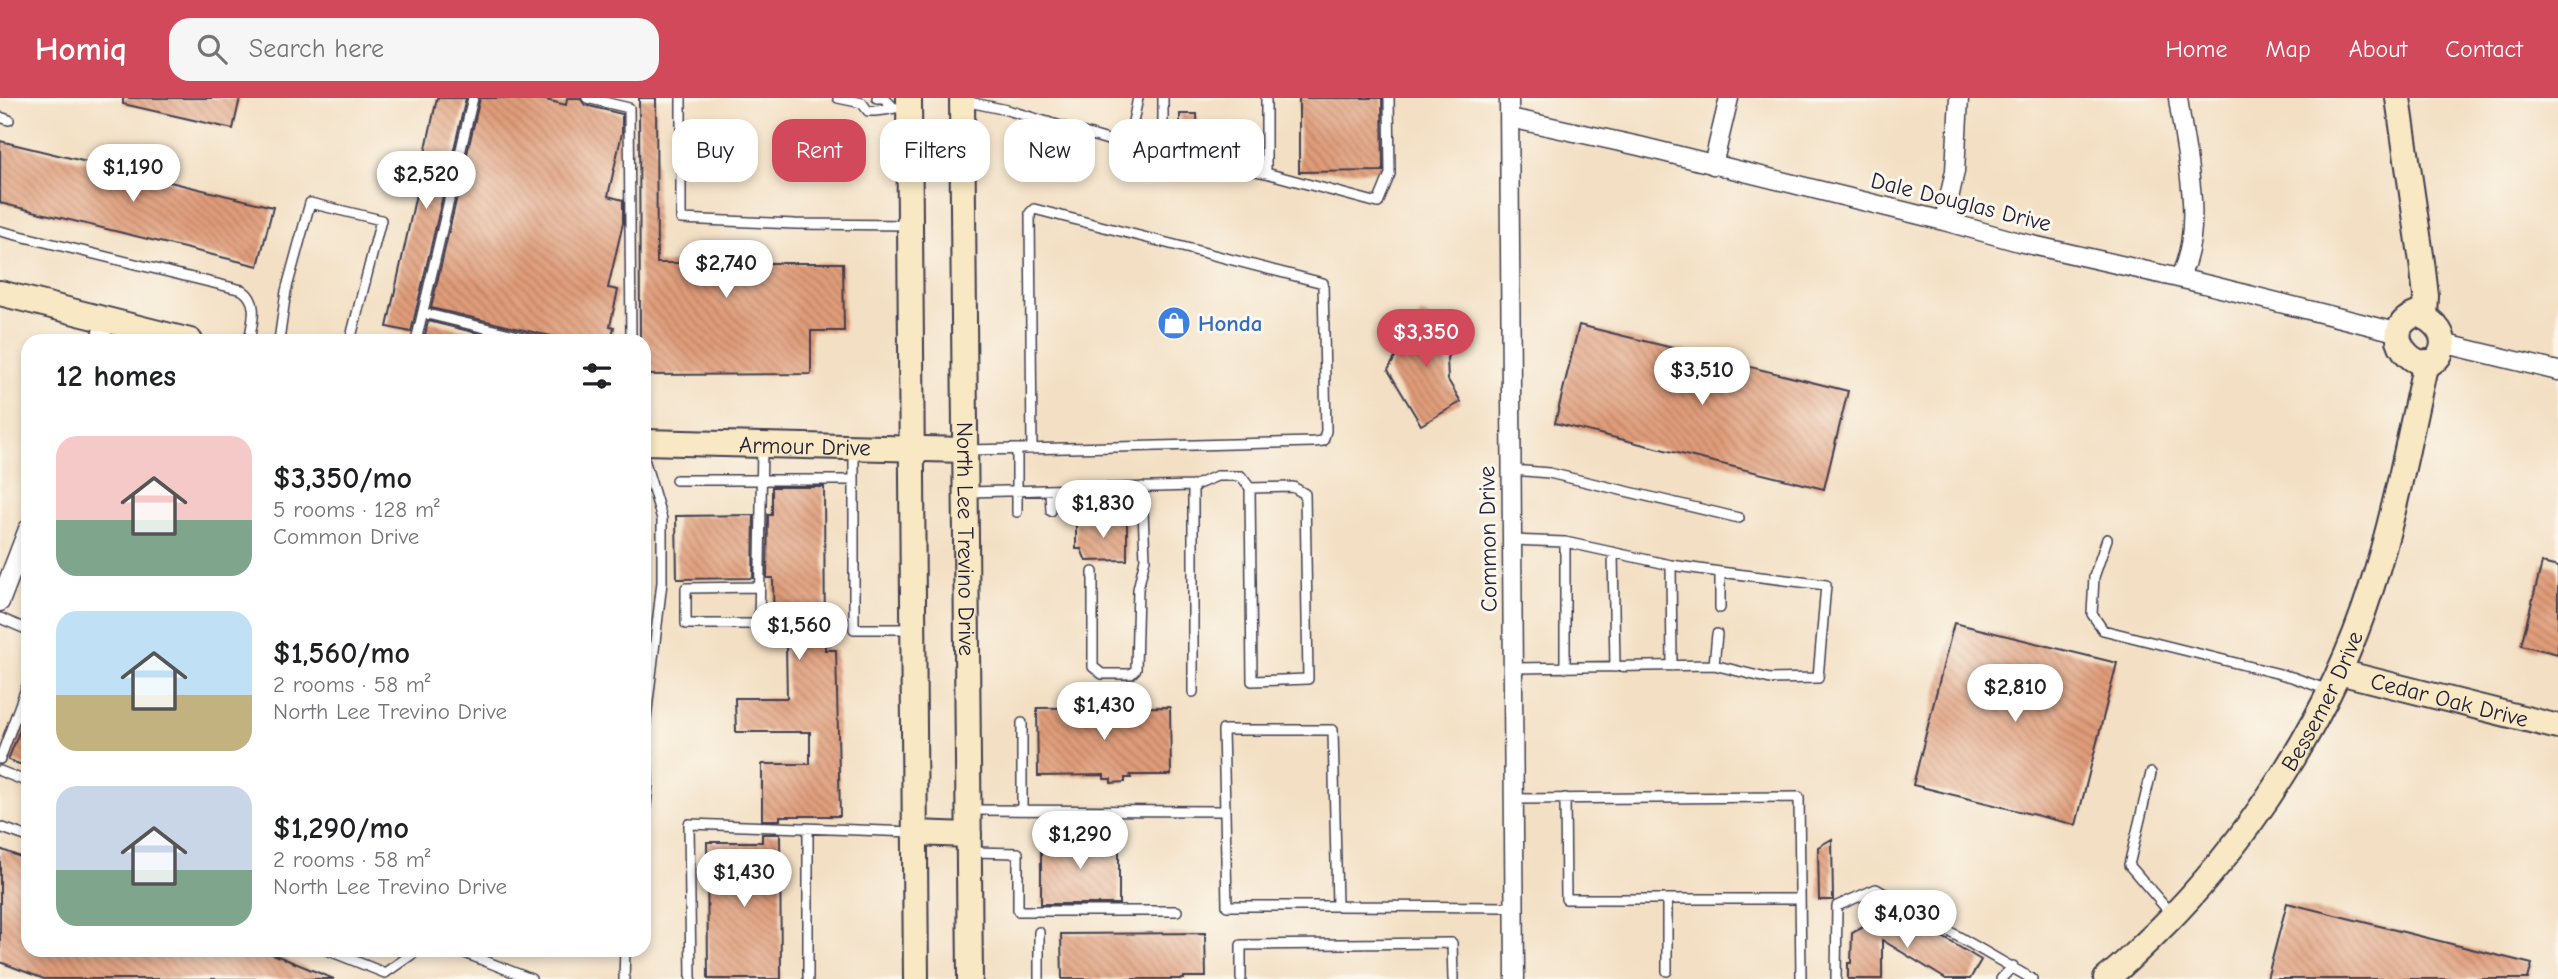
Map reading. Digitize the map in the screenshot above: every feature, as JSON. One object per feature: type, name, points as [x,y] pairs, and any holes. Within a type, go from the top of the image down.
[{"type":"street","name":"Common Drive","points":[[1509,98],[1515,979]]},
{"type":"street","points":[[1713,165],[1729,98]]},
{"type":"street","points":[[1944,221],[1955,171],[1959,98]]},
{"type":"street","points":[[2178,98],[2192,215],[2188,258],[2179,278]]},
{"type":"street","points":[[2398,98],[2422,262],[2426,296],[2425,317]]},
{"type":"street","name":"North Lee Trevino Drive","points":[[962,99],[970,979]]},
{"type":"street","points":[[903,104],[909,225],[916,979]]},
{"type":"street","name":"Dale Douglas Drive","points":[[1510,118],[2400,333]]},
{"type":"street","points":[[0,293],[103,331],[129,334]]},
{"type":"street","points":[[2417,314],[2425,317],[2438,327],[2442,343],[2441,352],[2435,360],[2426,362],[2412,359],[2403,350],[2400,333],[2401,326],[2408,318],[2417,314]]},
{"type":"street","points":[[2442,343],[2558,371]]},
{"type":"street","name":"Bessemer Drive","points":[[2106,979],[2173,916],[2214,870],[2263,805],[2294,757],[2334,681],[2371,591],[2426,362]]},
{"type":"street","name":"Armour Drive","points":[[651,442],[965,450]]},
{"type":"street","points":[[0,602],[21,547]]},
{"type":"street","name":"Cedar Oak Drive","points":[[2334,681],[2558,727]]},
{"type":"street","points":[[915,832],[969,843]]},
{"type":"lane","points":[[418,334],[473,98]]},
{"type":"lane","points":[[587,98],[629,108],[631,334]]},
{"type":"lane","points":[[681,98],[681,219],[909,225]]},
{"type":"lane","points":[[838,98],[866,101],[868,111],[883,113],[903,104]]},
{"type":"lane","points":[[877,98],[903,104]]},
{"type":"lane","points":[[1011,98],[1011,111]]},
{"type":"lane","points":[[1134,119],[1138,98]]},
{"type":"lane","points":[[1163,98],[1163,119]]},
{"type":"lane","points":[[1266,98],[1266,173],[1378,203],[1390,174],[1389,98]]},
{"type":"lane","points":[[962,99],[1109,139]]},
{"type":"lane","points":[[280,334],[286,291],[310,202],[381,220],[352,334]]},
{"type":"lane","points":[[965,450],[1032,449],[1323,441],[1323,283],[1034,209],[1030,213],[1032,449]]},
{"type":"lane","points":[[0,232],[242,290],[249,295],[253,303],[250,334]]},
{"type":"lane","points":[[423,313],[510,334]]},
{"type":"lane","points":[[760,587],[686,588],[686,624],[759,624],[760,587],[762,480],[762,447]]},
{"type":"lane","points":[[854,447],[855,629],[913,629]]},
{"type":"lane","points":[[1017,449],[1017,512]]},
{"type":"lane","points":[[1511,470],[1549,472],[1739,517]]},
{"type":"lane","points":[[966,492],[1193,486],[1217,476],[1241,476],[1250,488],[1252,681],[1308,678],[1305,494],[1293,487],[1250,488]]},
{"type":"lane","points":[[676,480],[854,480]]},
{"type":"lane","points":[[1193,486],[1193,692]]},
{"type":"lane","points":[[1093,572],[1093,667],[1102,674],[1131,674],[1136,669],[1138,589],[1145,559],[1142,487]]},
{"type":"lane","points":[[1050,490],[1051,511]]},
{"type":"lane","points":[[651,492],[662,519],[662,582],[651,676]]},
{"type":"lane","points":[[2107,539],[2094,577],[2092,614],[2103,629],[2292,677],[2334,681]]},
{"type":"lane","points":[[1512,540],[1565,542],[1671,565],[1826,585],[1818,678],[1770,680],[1714,665],[1513,668]]},
{"type":"lane","points":[[1565,542],[1565,667]]},
{"type":"lane","points":[[1613,552],[1615,667]]},
{"type":"lane","points":[[1671,565],[1672,666]]},
{"type":"lane","points":[[1720,572],[1720,608]]},
{"type":"lane","points":[[0,618],[21,627]]},
{"type":"lane","points":[[1714,665],[1717,634]]},
{"type":"lane","points":[[0,759],[21,702]]},
{"type":"lane","points":[[1022,723],[1022,810]]},
{"type":"lane","points":[[1336,906],[1333,730],[1223,730],[1227,906],[1514,907]]},
{"type":"lane","points":[[0,771],[21,779]]},
{"type":"lane","points":[[2151,773],[2129,865],[2173,916]]},
{"type":"lane","points":[[1513,799],[1799,797],[1801,979]]},
{"type":"lane","points":[[1565,798],[1566,899],[1800,899]]},
{"type":"lane","points":[[969,810],[1225,811]]},
{"type":"lane","points":[[691,979],[689,824],[915,832]]},
{"type":"lane","points":[[0,827],[21,834]]},
{"type":"lane","points":[[808,828],[808,979]]},
{"type":"lane","points":[[969,843],[1018,853],[1018,911],[1177,911]]},
{"type":"lane","points":[[1836,979],[1838,906],[1876,889],[2032,979]]},
{"type":"lane","points":[[1667,899],[1667,971]]},
{"type":"lane","points":[[1039,932],[1039,979]]},
{"type":"lane","points":[[1241,979],[1241,945],[1452,943],[1452,979]]},
{"type":"lane","points":[[345,957],[385,973],[408,957]]},
{"type":"lane","points":[[475,957],[531,979]]},
{"type":"lane","points":[[624,979],[625,957]]},
{"type":"lane","points":[[2001,979],[2013,966]]},
{"type":"building","points":[[123,98],[240,98],[233,129],[123,104]]},
{"type":"building","points":[[437,98],[466,98],[411,332],[387,327]]},
{"type":"building","points":[[480,98],[538,98],[566,105],[567,98],[580,98],[585,105],[622,114],[622,133],[608,196],[623,200],[623,223],[608,288],[618,290],[610,326],[614,327],[612,334],[541,334],[431,308]]},
{"type":"building","points":[[639,98],[656,98],[657,263],[843,263],[844,331],[811,331],[811,374],[651,375],[651,334],[640,334]]},
{"type":"building","points":[[1299,98],[1382,98],[1383,171],[1299,172]]},
{"type":"building","points":[[1180,114],[1197,114],[1197,119],[1180,119]]},
{"type":"building","points":[[0,141],[273,207],[258,266],[0,203]]},
{"type":"building","points":[[1421,313],[1459,336],[1447,358],[1448,380],[1461,402],[1421,425],[1388,370]]},
{"type":"building","points":[[428,321],[481,334],[425,334]]},
{"type":"building","points":[[1579,325],[1848,391],[1824,489],[1555,423]]},
{"type":"building","points":[[772,487],[824,487],[825,650],[836,650],[840,816],[780,816],[780,820],[762,820],[762,764],[810,764],[810,732],[736,732],[735,698],[787,698],[786,645],[774,645],[773,578],[767,578],[768,515],[772,515]]},
{"type":"building","points":[[754,515],[753,578],[677,579],[676,516]]},
{"type":"building","points":[[1127,521],[1127,560],[1086,561],[1081,549],[1076,549],[1076,522]]},
{"type":"building","points":[[2542,563],[2558,567],[2558,654],[2521,645]]},
{"type":"building","points":[[1954,623],[2117,663],[2076,825],[1913,785]]},
{"type":"building","points":[[1170,707],[1171,775],[1130,775],[1131,778],[1125,778],[1125,782],[1111,783],[1111,779],[1104,779],[1104,775],[1038,776],[1037,708]]},
{"type":"building","points":[[21,727],[21,765],[8,760]]},
{"type":"building","points":[[762,834],[780,834],[781,979],[708,979],[707,842],[762,842]]},
{"type":"building","points":[[1041,839],[1119,839],[1119,904],[1041,904]]},
{"type":"building","points":[[1832,839],[1833,900],[1819,900],[1818,847]]},
{"type":"building","points":[[0,849],[21,857],[21,957],[280,957],[334,979],[44,979],[0,962]]},
{"type":"building","points":[[2287,903],[2532,964],[2528,979],[2267,979]]},
{"type":"building","points":[[1892,911],[1917,927],[1919,923],[1981,960],[1970,979],[1946,979],[1882,940],[1882,979],[1848,979],[1852,933]]},
{"type":"building","points":[[1205,933],[1206,977],[1062,979],[1061,934]]},
{"type":"place","name":"Honda","points":[[1174,323]]}]
